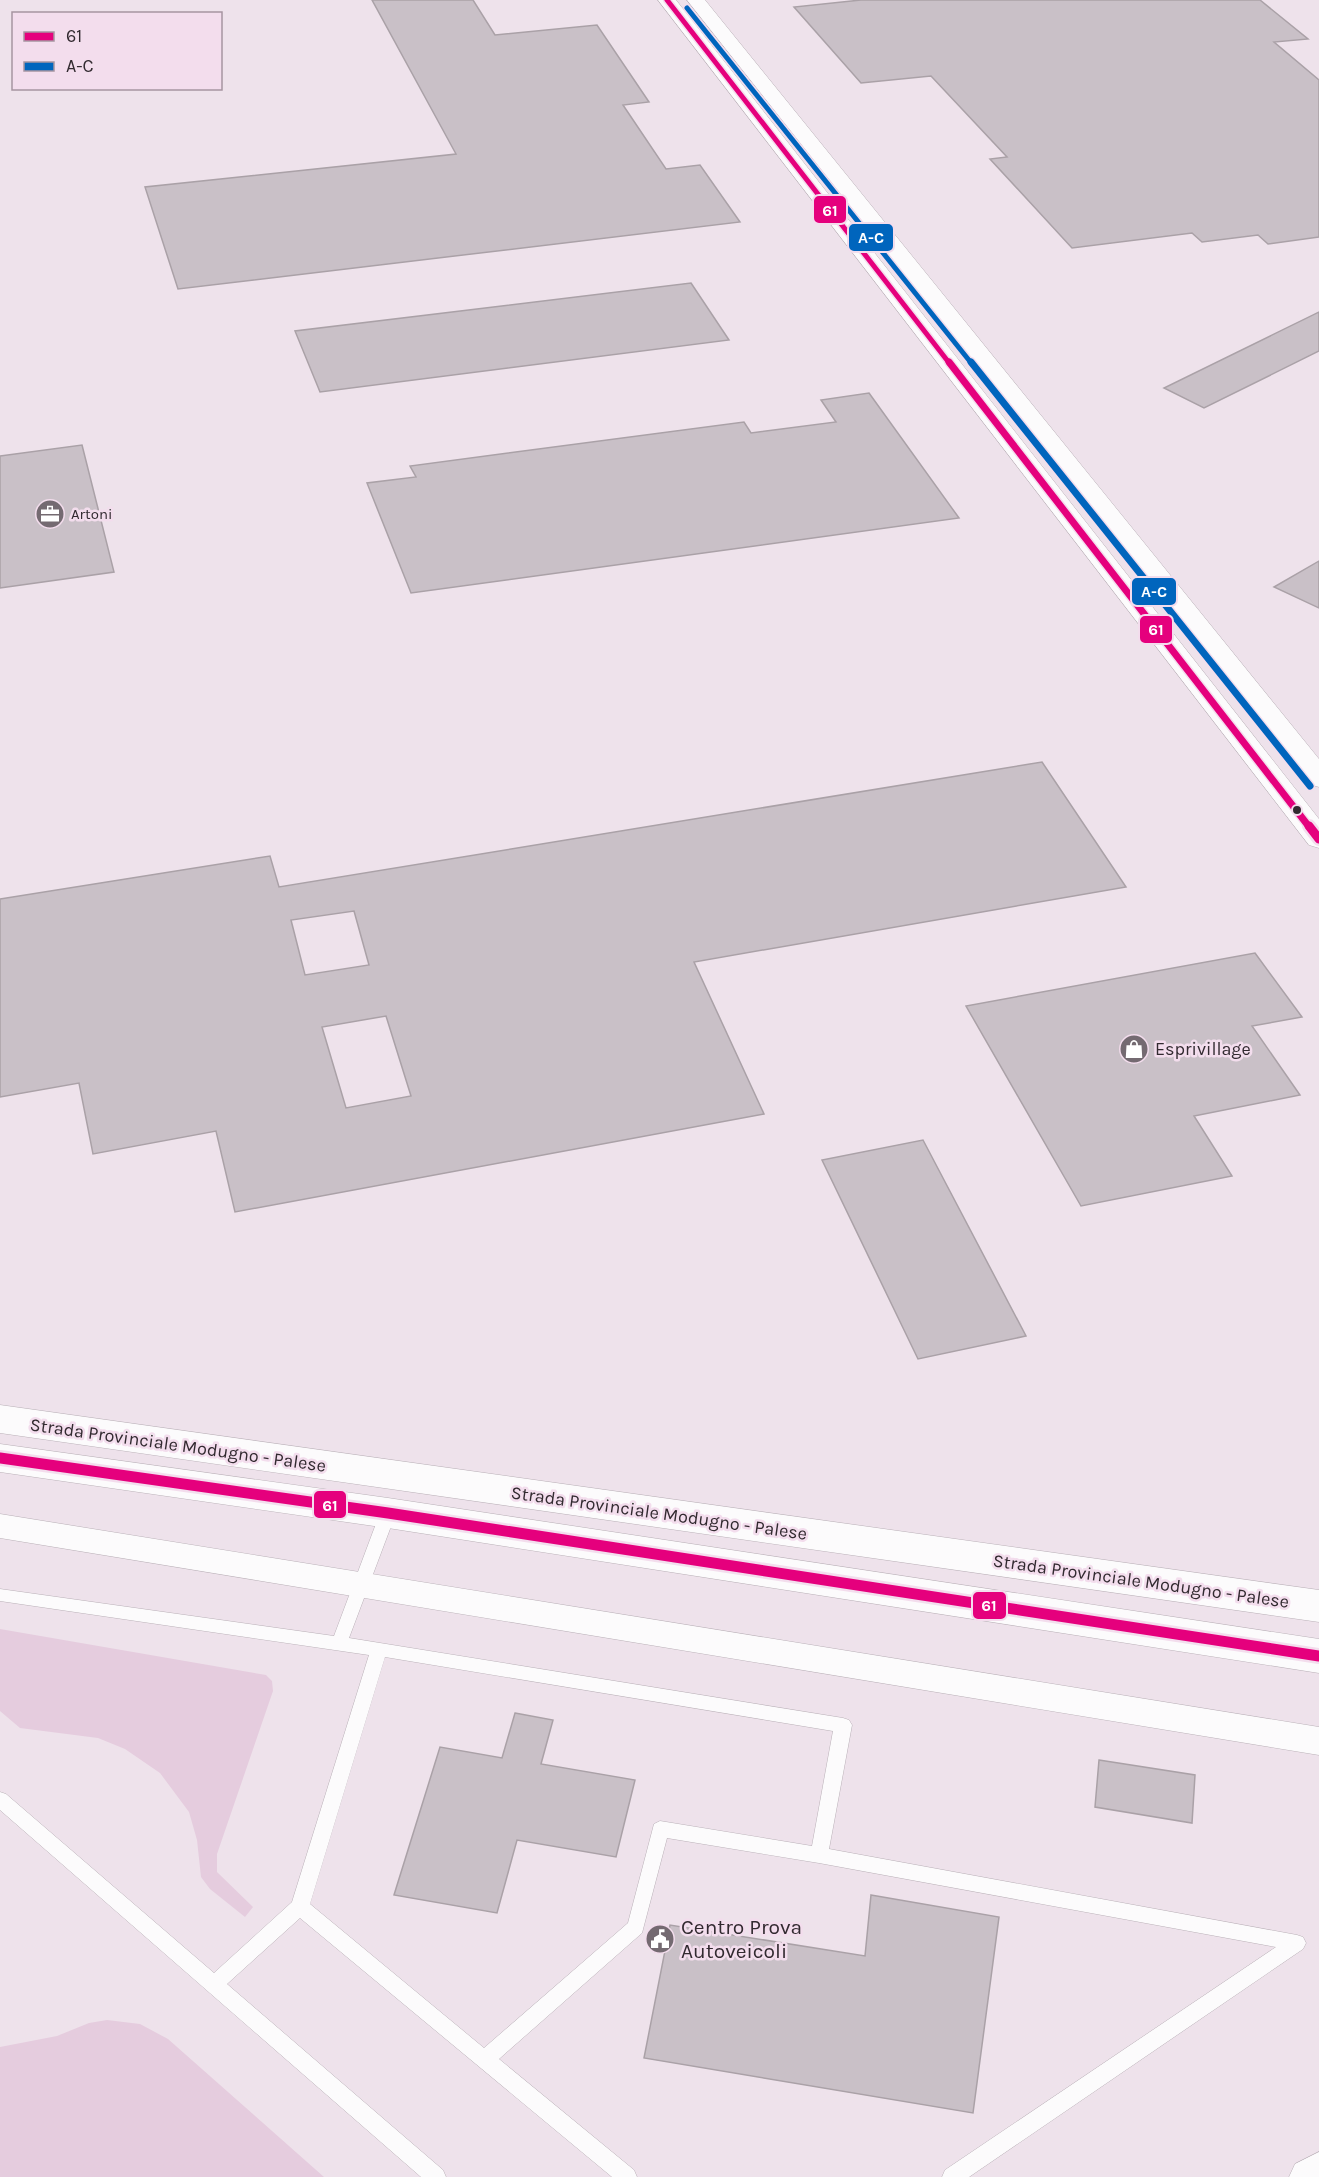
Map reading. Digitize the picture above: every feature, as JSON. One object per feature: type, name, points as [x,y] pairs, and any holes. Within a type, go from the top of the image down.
[{"type":"street","points":[[667,0],[1202,685],[1319,839]]},
{"type":"street","points":[[696,0],[1319,778]]},
{"type":"street","name":"Strada Provinciale Modugno - Palese","points":[[0,1419],[1319,1606]]},
{"type":"street","name":"Strada Provinciale Modugno - Palese","points":[[0,1458],[388,1513],[1319,1656]]},
{"type":"street","points":[[0,1526],[1319,1741]]},
{"type":"street","points":[[1310,2177],[1319,2171]]},
{"type":"lane","points":[[339,1642],[388,1513]]},
{"type":"lane","points":[[0,1594],[339,1642],[843,1725],[819,1855]]},
{"type":"lane","points":[[214,1984],[300,1906],[379,1649]]},
{"type":"lane","points":[[0,1799],[436,2177]]},
{"type":"lane","points":[[485,2059],[636,1927],[660,1829],[819,1855],[1297,1943],[952,2177]]},
{"type":"lane","points":[[300,1906],[627,2177]]},
{"type":"shaded area","points":[[0,1629],[266,1675],[272,1681],[273,1691],[217,1854],[217,1872],[253,1907],[245,1917],[210,1889],[201,1877],[197,1840],[189,1812],[160,1773],[125,1749],[98,1738],[20,1728],[0,1711]]},
{"type":"shaded area","points":[[107,2020],[140,2024],[168,2039],[324,2177],[0,2177],[0,2047],[57,2036],[89,2023]]},
{"type":"building","points":[[372,0],[473,0],[495,35],[597,25],[649,102],[623,105],[666,169],[700,165],[740,222],[178,289],[145,187],[456,154]]},
{"type":"building","points":[[861,0],[1260,0],[1308,39],[1274,42],[1319,80],[1319,237],[1268,244],[1258,235],[1202,242],[1192,233],[1072,248],[990,159],[1007,157],[931,76],[861,83],[794,7]]},
{"type":"building","points":[[691,283],[729,340],[320,392],[295,331]]},
{"type":"building","points":[[1319,312],[1319,351],[1204,408],[1164,388]]},
{"type":"building","points":[[869,393],[959,518],[411,593],[367,483],[416,477],[410,466],[744,422],[751,433],[836,422],[821,400]]},
{"type":"building","name":"Artoni","points":[[82,445],[114,572],[0,588],[0,456]]},
{"type":"building","points":[[1319,561],[1319,608],[1274,587]]},
{"type":"building","points":[[1042,762],[1126,887],[694,962],[764,1114],[235,1212],[216,1131],[93,1154],[79,1083],[0,1097],[0,899],[270,856],[279,887]],"holes":[[[354,911],[369,965],[305,975],[291,920]],[[386,1016],[411,1096],[346,1108],[322,1027]]]},
{"type":"building","points":[[1255,953],[1302,1017],[1252,1026],[1300,1095],[1194,1116],[1232,1176],[1081,1206],[966,1006]]},
{"type":"building","points":[[923,1140],[1026,1336],[918,1359],[822,1160]]},
{"type":"building","points":[[515,1713],[553,1720],[541,1764],[635,1780],[616,1857],[517,1840],[497,1913],[394,1895],[440,1747],[502,1758]]},
{"type":"building","points":[[1099,1760],[1195,1775],[1192,1823],[1095,1807]]},
{"type":"building","points":[[871,1895],[999,1917],[973,2113],[644,2058],[670,1925],[865,1956]]},
{"type":"transit line","name":"61","points":[[667,0],[1319,839]]},
{"type":"transit line","name":"A-C","points":[[687,8],[1310,786]]},
{"type":"transit line","name":"61","points":[[0,1458],[388,1513],[1319,1656]]},
{"type":"place","name":"Artoni","points":[[50,514]]},
{"type":"place","name":"Esprivillage","points":[[1134,1049]]},
{"type":"place","name":"Centro Prova Autoveicoli","points":[[660,1939]]}]
